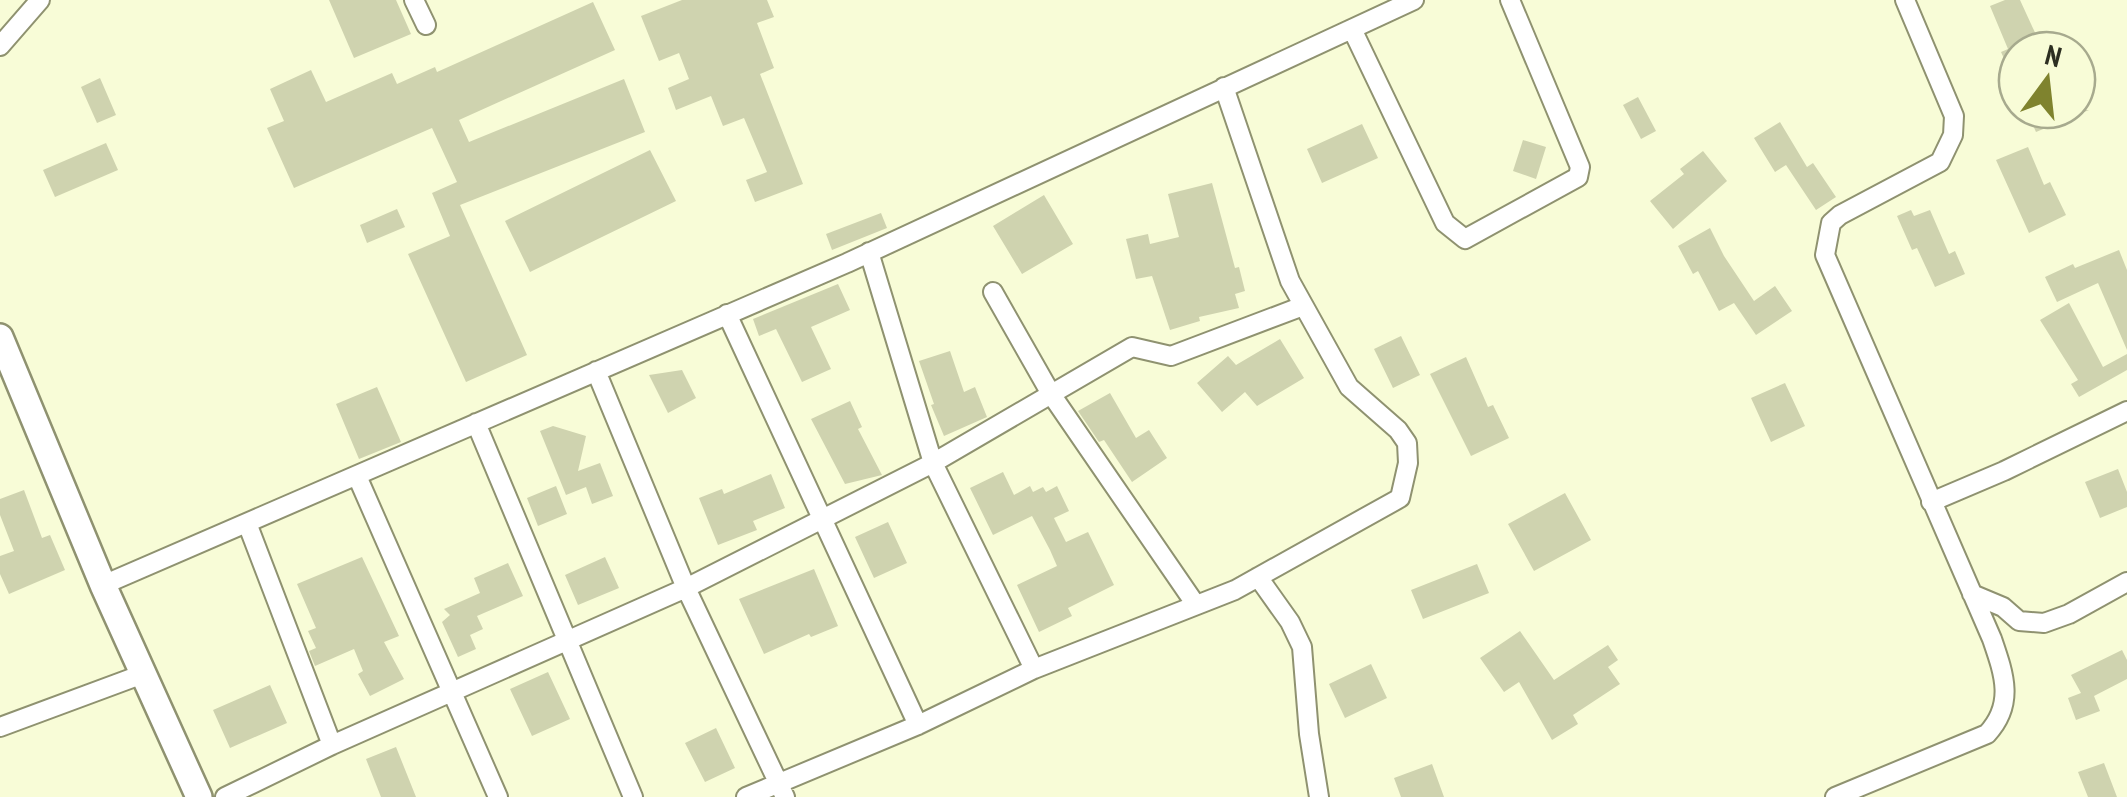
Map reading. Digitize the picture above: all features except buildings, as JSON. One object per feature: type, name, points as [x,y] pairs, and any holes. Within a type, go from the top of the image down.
[{"type":"street","points":[[0,46],[40,0]]},
{"type":"street","points":[[414,0],[426,25]]},
{"type":"street","points":[[103,585],[869,252],[1414,0]]},
{"type":"street","points":[[1352,28],[1445,223],[1465,239],[1578,177],[1580,167],[1510,0]]},
{"type":"street","points":[[1834,797],[1987,734],[1997,723],[2005,702],[2004,674],[1972,594],[1825,254],[1830,223],[1840,214],[1940,162],[1953,135],[1954,116],[1905,0]]},
{"type":"street","points":[[746,797],[782,789],[1034,669],[1258,577],[1400,498],[1408,463],[1407,444],[1398,430],[1348,386],[1290,281],[1224,87]]},
{"type":"street","points":[[869,252],[933,463],[1034,669]]},
{"type":"street","points":[[993,292],[1051,394],[1196,605]]},
{"type":"street","points":[[224,797],[686,588],[933,463],[1132,347],[1171,356],[1303,306]]},
{"type":"street","points":[[726,314],[918,725]]},
{"type":"street","points":[[0,336],[103,585],[199,797]]},
{"type":"street","points":[[596,371],[686,588],[782,789]]},
{"type":"street","points":[[1931,502],[2127,411]]},
{"type":"street","points":[[476,423],[633,797]]},
{"type":"street","points":[[357,476],[498,797]]},
{"type":"street","points":[[246,523],[332,745]]},
{"type":"street","points":[[1258,577],[1290,622],[1302,647],[1319,797]]},
{"type":"street","points":[[1972,594],[2003,607],[2019,621],[2044,623],[2069,614],[2127,582]]},
{"type":"street","points":[[0,726],[143,674]]}]
